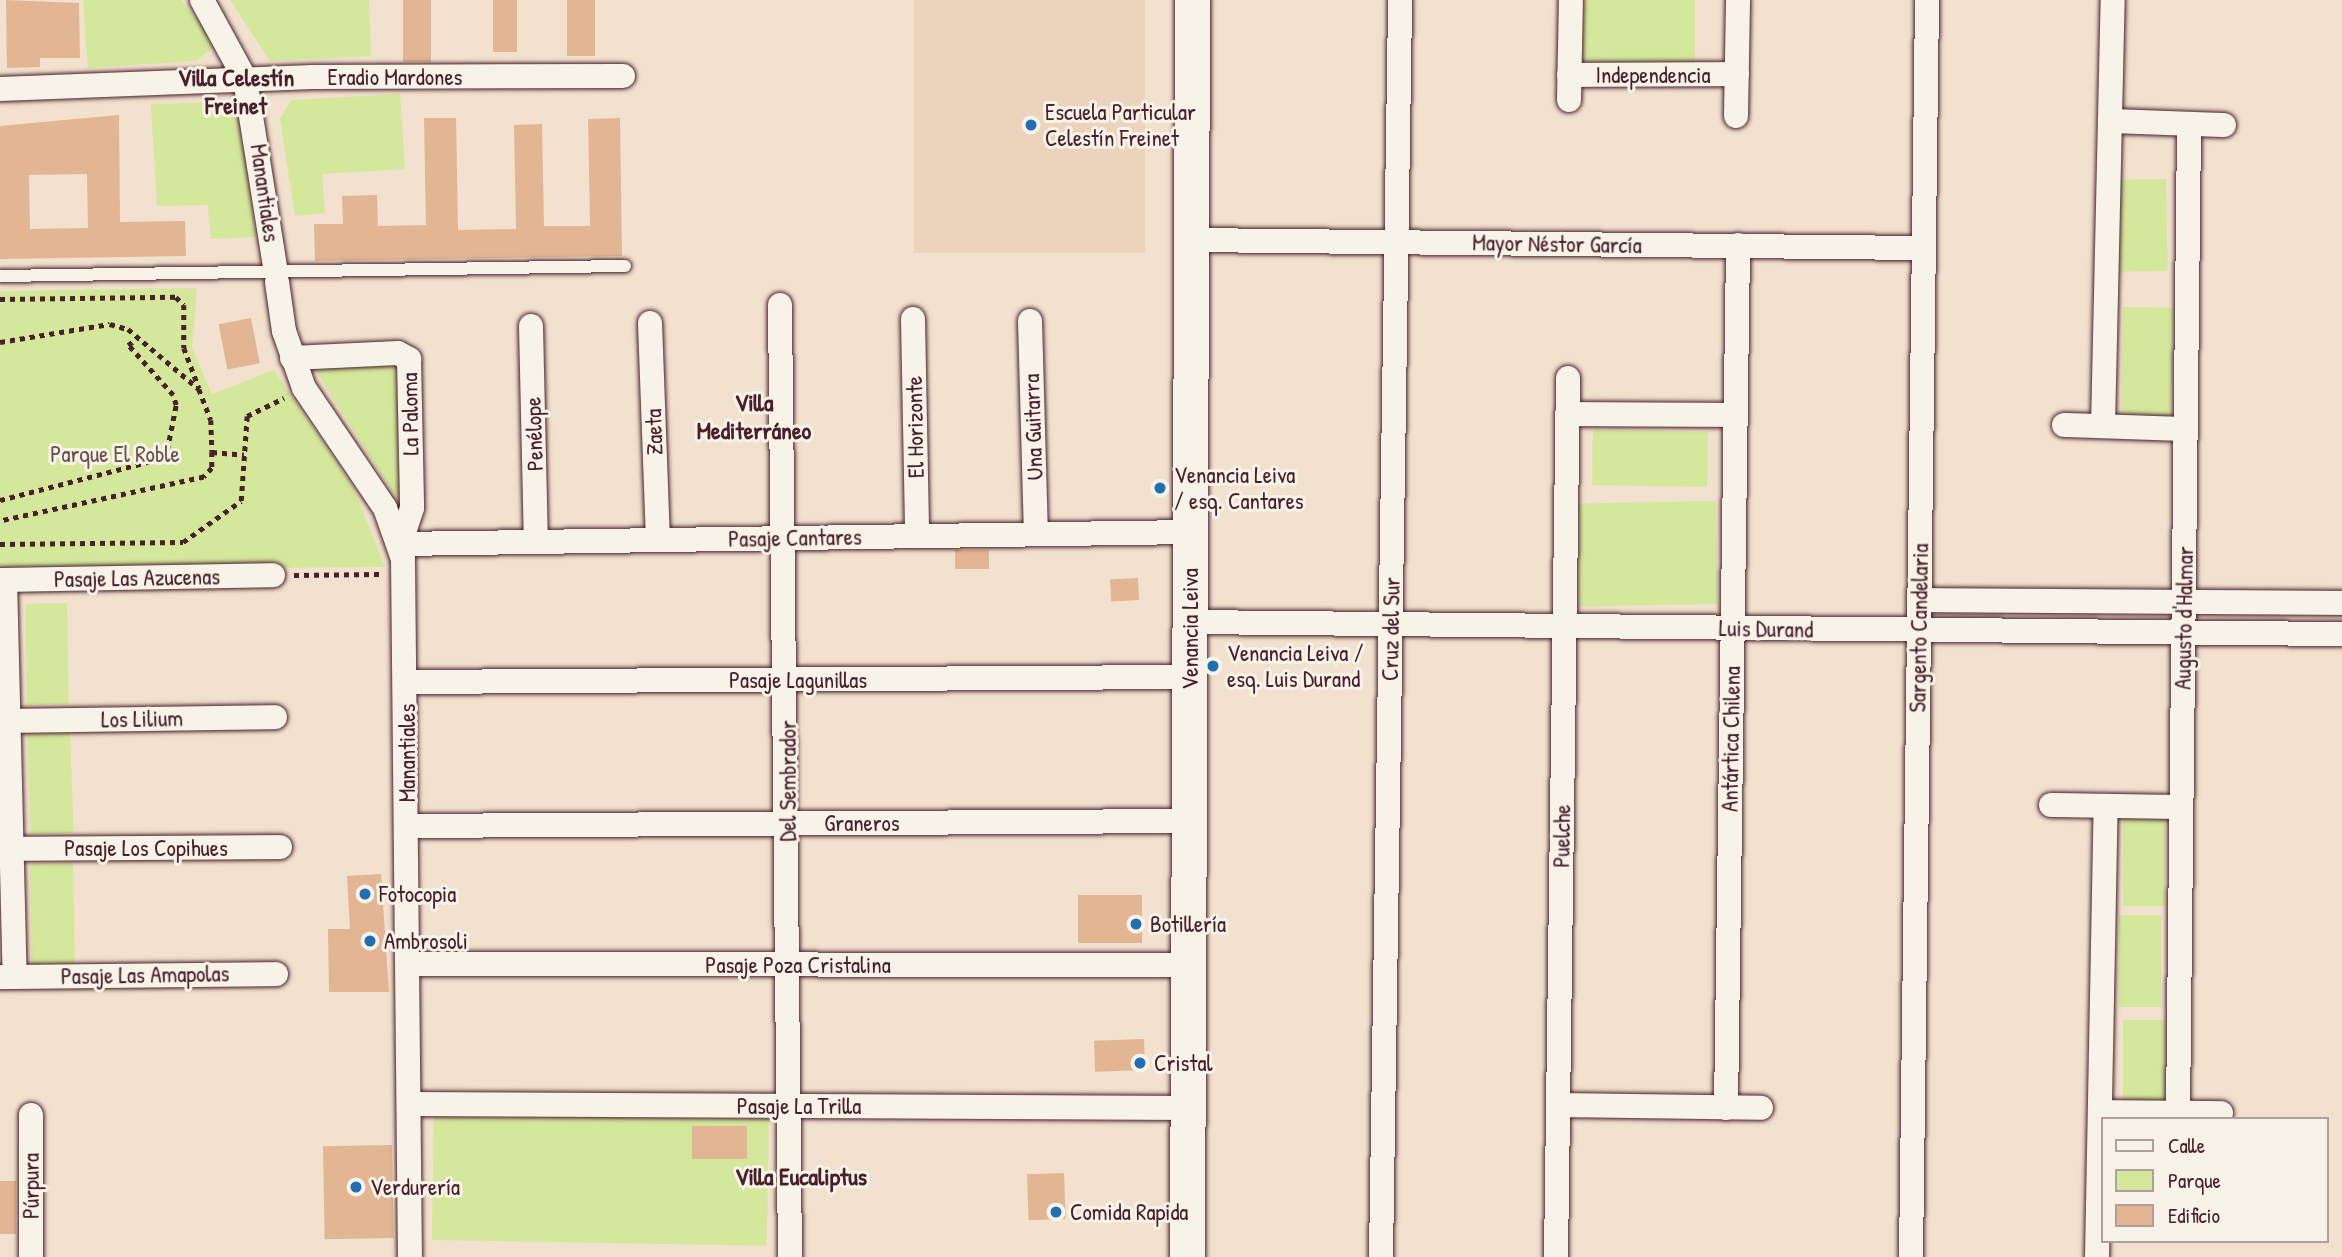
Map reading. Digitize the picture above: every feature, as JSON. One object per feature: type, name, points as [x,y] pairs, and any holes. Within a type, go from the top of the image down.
[{"type":"street","name":"Manantiales","points":[[202,0],[245,79],[276,277],[292,358],[304,388],[386,508],[400,544],[405,574],[410,1257]]},
{"type":"street","name":"Venancia Leiva","points":[[1187,1257],[1192,0]]},
{"type":"street","name":"Cruz del Sur","points":[[1381,1257],[1400,0]]},
{"type":"street","name":"Independencia","points":[[1569,100],[1571,0]]},
{"type":"street","points":[[1736,116],[1738,0]]},
{"type":"street","name":"Sargento Candelaria","points":[[1911,1257],[1927,0]]},
{"type":"street","points":[[2103,426],[2113,0]]},
{"type":"street","name":"Independencia","points":[[1569,75],[1737,75]]},
{"type":"street","name":"Eradio Mardones","points":[[0,89],[245,79],[623,76]]},
{"type":"street","points":[[2110,121],[2224,125]]},
{"type":"street","name":"Augusto d'Halmar","points":[[2178,1113],[2189,124]]},
{"type":"street","name":"Mayor Néstor García","points":[[1192,240],[1923,248]]},
{"type":"street","name":"Antártica Chilena","points":[[1726,1108],[1738,245]]},
{"type":"street","name":"Del Sembrador","points":[[780,305],[788,680],[790,1257]]},
{"type":"street","name":"El Horizonte","points":[[913,319],[917,536]]},
{"type":"street","name":"Una Guitarra","points":[[1030,321],[1037,534]]},
{"type":"street","name":"Zaeta","points":[[650,323],[658,540]]},
{"type":"street","name":"Penélope","points":[[531,326],[536,542]]},
{"type":"street","name":"La Paloma","points":[[292,358],[398,353],[409,359],[412,508],[400,544]]},
{"type":"street","name":"Puelche","points":[[1556,1257],[1568,378]]},
{"type":"street","points":[[1567,414],[1735,415]]},
{"type":"street","points":[[2064,425],[2186,429]]},
{"type":"street","name":"Pasaje Cantares","points":[[400,544],[1190,531]]},
{"type":"street","name":"Pasaje Las Azucenas","points":[[3,580],[273,575]]},
{"type":"street","points":[[3,580],[7,977]]},
{"type":"street","points":[[1919,600],[2342,603]]},
{"type":"street","name":"Luis Durand","points":[[1190,622],[2342,634]]},
{"type":"street","name":"Pasaje Lagunillas","points":[[407,682],[1190,677]]},
{"type":"street","name":"Los Lilium","points":[[4,721],[275,717]]},
{"type":"street","points":[[2051,805],[2181,807]]},
{"type":"street","points":[[2097,1257],[2106,806]]},
{"type":"street","name":"Graneros","points":[[408,826],[1189,821]]},
{"type":"street","name":"Pasaje Los Copihues","points":[[6,849],[280,847]]},
{"type":"street","name":"Pasaje Poza Cristalina","points":[[408,964],[1189,965]]},
{"type":"street","name":"Pasaje Las Amapolas","points":[[7,977],[276,974]]},
{"type":"street","name":"Pasaje La Trilla","points":[[409,1104],[1188,1108]]},
{"type":"street","points":[[1558,1105],[1761,1108]]},
{"type":"street","points":[[2100,1112],[2221,1113]]},
{"type":"street","name":"Púrpura","points":[[31,1115],[31,1257]]},
{"type":"lane","points":[[0,276],[276,277],[625,266]]},
{"type":"path","points":[[0,299],[177,297],[184,305],[184,348],[211,420],[212,452],[212,468],[204,477],[0,521]]},
{"type":"path","points":[[0,342],[110,324],[138,338],[199,389]]},
{"type":"path","points":[[0,500],[156,460],[167,450],[176,405],[173,395],[128,345],[138,338]]},
{"type":"path","points":[[0,544],[183,542],[241,501],[247,416],[304,388]]},
{"type":"path","points":[[212,452],[244,455]]},
{"type":"path","points":[[273,575],[405,574]]},
{"type":"shaded area","name":"Escuela Particular Celestín Freinet","points":[[914,0],[1145,0],[1145,253],[914,253]]},
{"type":"green space","points":[[83,0],[181,0],[217,44],[196,61],[88,68]]},
{"type":"green space","points":[[230,0],[369,0],[371,56],[270,61]]},
{"type":"green space","points":[[1582,0],[1695,0],[1695,62],[1582,62]]},
{"type":"green space","points":[[400,94],[405,169],[322,174],[325,213],[295,216],[280,119],[291,100]]},
{"type":"green space","points":[[223,102],[236,111],[245,141],[256,237],[211,239],[208,205],[157,206],[151,104]]},
{"type":"green space","points":[[2166,179],[2168,271],[2120,272],[2118,180]]},
{"type":"green space","name":"Parque El Roble","points":[[197,288],[192,348],[212,394],[274,370],[353,487],[385,567],[0,570],[0,291]]},
{"type":"green space","points":[[2123,307],[2173,308],[2171,418],[2121,417]]},
{"type":"green space","points":[[403,359],[403,509],[311,363]]},
{"type":"green space","points":[[1593,430],[1708,432],[1707,487],[1592,485]]},
{"type":"green space","points":[[1716,501],[1718,604],[1580,606],[1578,503]]},
{"type":"green space","points":[[67,603],[69,704],[27,705],[25,604]]},
{"type":"green space","points":[[70,732],[74,833],[31,834],[27,734]]},
{"type":"green space","points":[[2123,817],[2165,817],[2165,906],[2123,906]]},
{"type":"green space","points":[[73,863],[75,964],[32,965],[30,864]]},
{"type":"green space","points":[[2119,915],[2161,915],[2161,1007],[2119,1007]]},
{"type":"green space","points":[[2123,1020],[2165,1020],[2165,1109],[2123,1109]]},
{"type":"green space","points":[[434,1113],[769,1119],[767,1246],[432,1240]]},
{"type":"building","points":[[6,0],[79,3],[80,58],[40,58],[40,67],[7,68]]},
{"type":"building","points":[[403,0],[431,0],[431,62],[403,62]]},
{"type":"building","points":[[493,0],[517,0],[517,52],[493,52]]},
{"type":"building","points":[[567,0],[595,0],[595,56],[567,56]]},
{"type":"building","points":[[119,115],[120,222],[185,221],[186,256],[0,259],[0,126]],"holes":[[[87,174],[88,228],[30,229],[29,175]]]},
{"type":"building","points":[[424,118],[456,118],[458,230],[516,229],[514,125],[542,124],[544,226],[590,226],[588,119],[620,118],[622,256],[315,261],[314,224],[343,224],[342,196],[377,195],[378,226],[426,225]]},
{"type":"building","points":[[251,318],[260,363],[227,369],[219,324]]},
{"type":"building","points":[[955,550],[989,550],[989,569],[955,569]]},
{"type":"building","points":[[1138,578],[1139,600],[1111,601],[1110,579]]},
{"type":"building","points":[[381,874],[389,992],[329,992],[328,929],[350,929],[347,876]]},
{"type":"building","points":[[1078,895],[1142,895],[1142,943],[1078,943]]},
{"type":"building","points":[[1144,1039],[1145,1070],[1095,1072],[1094,1041]]},
{"type":"building","points":[[692,1126],[747,1126],[747,1159],[692,1159]]},
{"type":"building","points":[[392,1145],[394,1238],[325,1239],[323,1146]]},
{"type":"building","points":[[1064,1173],[1066,1219],[1029,1220],[1027,1174]]},
{"type":"building","points":[[0,1181],[16,1181],[16,1234],[0,1234]]},
{"type":"place","name":"Escuela Particular Celestín Freinet","points":[[1031,125]]},
{"type":"place","name":"Venancia Leiva / esq. Cantares","points":[[1160,488]]},
{"type":"place","name":"Venancia Leiva / esq. Luis Durand","points":[[1213,666]]},
{"type":"place","name":"Fotocopia","points":[[365,894]]},
{"type":"place","name":"Botillería","points":[[1136,924]]},
{"type":"place","name":"Ambrosoli","points":[[370,941]]},
{"type":"place","name":"Cristal","points":[[1140,1063]]},
{"type":"place","name":"Verdurería","points":[[356,1187]]},
{"type":"place","name":"Comida Rapida","points":[[1056,1212]]},
{"type":"district","name":"Villa Celestín Freinet","points":[[236,92]]},
{"type":"district","name":"Villa Mediterráneo","points":[[754,417]]},
{"type":"district","name":"Villa Eucaliptus","points":[[801,1177]]}]
